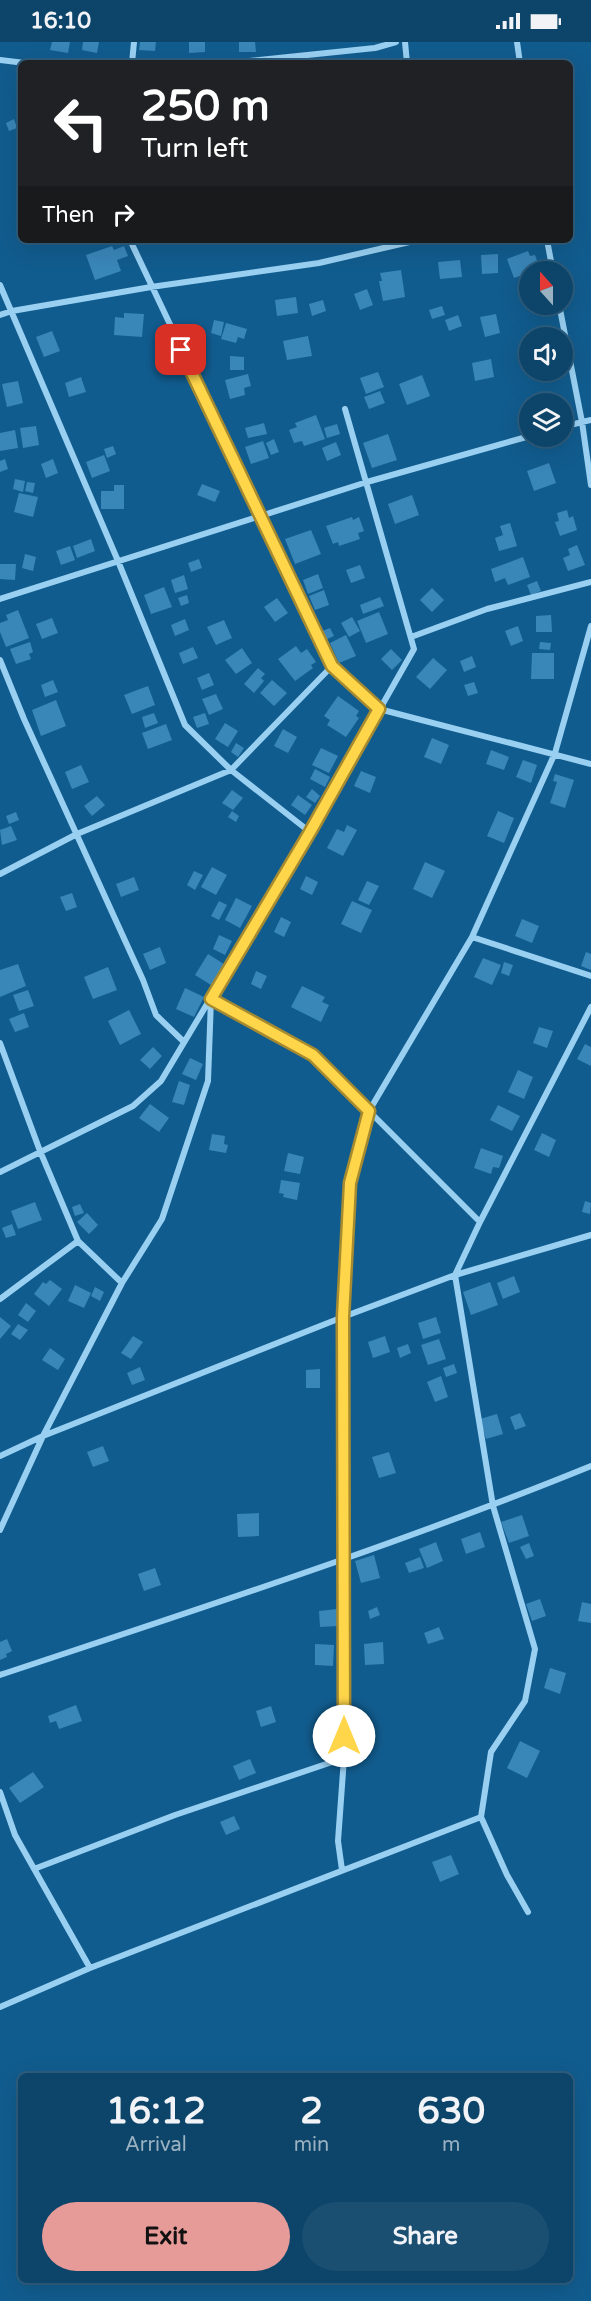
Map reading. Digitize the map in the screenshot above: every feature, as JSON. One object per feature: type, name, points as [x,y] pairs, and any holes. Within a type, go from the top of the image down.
[{"type":"street","points":[[132,60],[134,42]]},
{"type":"street","points":[[256,60],[396,42]]},
{"type":"street","points":[[405,42],[407,60]]},
{"type":"street","points":[[517,42],[520,60]]},
{"type":"street","points":[[0,60],[18,62]]},
{"type":"street","points":[[130,243],[332,666],[379,709],[591,764]]},
{"type":"street","points":[[0,315],[151,287],[319,263],[405,243]]},
{"type":"street","points":[[548,243],[551,261]]},
{"type":"street","points":[[0,285],[118,561],[185,725],[231,770],[310,832]]},
{"type":"street","points":[[561,315],[582,422],[591,485]]},
{"type":"street","points":[[0,1172],[133,1106],[161,1081],[310,832],[414,649],[345,410]]},
{"type":"street","points":[[573,424],[591,420]]},
{"type":"street","points":[[0,599],[367,482],[519,439]]},
{"type":"street","points":[[411,637],[487,609],[591,582]]},
{"type":"street","points":[[342,1870],[338,1841],[344,1758],[343,1317],[350,1183],[369,1111],[472,937],[555,753],[591,626]]},
{"type":"street","points":[[0,660],[156,1015],[184,1042]]},
{"type":"street","points":[[0,874],[77,834],[231,770],[332,666]]},
{"type":"street","points":[[472,937],[591,976]]},
{"type":"street","points":[[211,999],[313,1055],[480,1222]]},
{"type":"street","points":[[0,1530],[43,1436],[122,1283],[162,1219],[208,1081],[211,999]]},
{"type":"street","points":[[528,1912],[507,1875],[481,1816],[491,1752],[525,1701],[535,1649],[493,1506],[455,1275],[591,1007]]},
{"type":"street","points":[[0,1043],[40,1151],[78,1241],[122,1283]]},
{"type":"street","points":[[0,1456],[43,1436],[455,1275],[591,1235]]},
{"type":"street","points":[[0,1299],[78,1241]]},
{"type":"street","points":[[0,1675],[343,1560],[493,1506],[591,1466]]},
{"type":"street","points":[[34,1869],[175,1815],[344,1758]]},
{"type":"street","points":[[0,1792],[15,1835],[90,1968]]},
{"type":"street","points":[[0,2007],[90,1968],[481,1816]]},
{"type":"building","points":[[52,42],[70,42],[68,53],[50,50]]},
{"type":"building","points":[[83,42],[99,42],[97,53],[82,50]]},
{"type":"building","points":[[140,42],[156,42],[155,51],[139,50]]},
{"type":"building","points":[[189,42],[205,42],[205,52],[189,53]]},
{"type":"building","points":[[239,42],[255,42],[256,52],[239,52]]},
{"type":"building","points":[[14,119],[17,128],[9,131],[6,123]]},
{"type":"building","points":[[112,246],[114,250],[124,246],[128,256],[117,260],[121,271],[95,280],[86,255]]},
{"type":"building","points":[[528,251],[530,256],[535,255],[537,261],[519,261],[519,276],[514,278],[507,259]]},
{"type":"building","points":[[498,254],[498,273],[482,274],[481,255]]},
{"type":"building","points":[[460,260],[462,277],[440,279],[438,262]]},
{"type":"building","points":[[401,270],[405,297],[383,301],[379,281],[382,281],[380,273]]},
{"type":"building","points":[[367,289],[373,305],[360,310],[354,294]]},
{"type":"building","points":[[296,297],[298,313],[277,316],[275,300]]},
{"type":"building","points":[[323,300],[326,311],[312,316],[309,304]]},
{"type":"building","points":[[442,306],[445,315],[432,319],[429,310]]},
{"type":"building","points":[[124,313],[144,314],[142,337],[114,335],[115,317],[124,318]]},
{"type":"building","points":[[496,314],[500,333],[485,337],[480,317]]},
{"type":"building","points":[[458,315],[462,326],[449,331],[445,320]]},
{"type":"building","points":[[214,320],[224,322],[221,336],[211,333]]},
{"type":"building","points":[[226,323],[247,329],[244,339],[238,337],[236,343],[221,339]]},
{"type":"building","points":[[52,331],[60,351],[44,357],[36,337]]},
{"type":"building","points":[[308,336],[312,356],[287,360],[283,341]]},
{"type":"building","points":[[230,356],[244,357],[244,370],[230,370]]},
{"type":"building","points":[[491,359],[494,377],[475,381],[472,363]]},
{"type":"building","points":[[378,372],[384,387],[366,394],[360,378]]},
{"type":"building","points":[[248,374],[251,386],[244,388],[245,395],[230,399],[225,380]]},
{"type":"building","points":[[422,375],[430,396],[407,405],[399,384]]},
{"type":"building","points":[[81,377],[86,392],[69,397],[65,383]]},
{"type":"building","points":[[18,381],[23,403],[7,407],[2,384]]},
{"type":"building","points":[[380,391],[385,403],[369,409],[364,397]]},
{"type":"building","points":[[316,415],[325,439],[304,446],[302,441],[294,443],[289,430],[297,427],[295,423]]},
{"type":"building","points":[[264,423],[267,434],[248,438],[245,428]]},
{"type":"building","points":[[337,424],[340,434],[327,438],[324,428]]},
{"type":"building","points":[[36,426],[39,445],[23,448],[20,428]]},
{"type":"building","points":[[15,430],[18,448],[0,451],[0,433]]},
{"type":"building","points":[[388,434],[397,460],[372,468],[363,443]]},
{"type":"building","points":[[274,439],[279,452],[271,455],[266,443]]},
{"type":"building","points":[[263,441],[269,458],[251,464],[245,447]]},
{"type":"building","points":[[336,442],[341,455],[327,461],[322,448]]},
{"type":"building","points":[[113,446],[116,454],[107,458],[104,449]]},
{"type":"building","points":[[104,455],[110,471],[92,478],[86,462]]},
{"type":"building","points":[[5,459],[8,469],[0,472],[0,461]]},
{"type":"building","points":[[53,459],[58,473],[46,478],[41,464]]},
{"type":"building","points":[[549,463],[556,483],[534,491],[527,471]]},
{"type":"building","points":[[15,479],[25,481],[23,492],[13,489]]},
{"type":"building","points":[[27,482],[35,483],[33,493],[25,491]]},
{"type":"building","points":[[202,484],[220,491],[215,502],[197,495]]},
{"type":"building","points":[[114,485],[124,485],[124,509],[101,509],[101,491],[114,491]]},
{"type":"building","points":[[19,493],[38,497],[33,517],[14,512]]},
{"type":"building","points":[[412,495],[419,515],[395,524],[388,504]]},
{"type":"building","points":[[567,510],[569,518],[573,516],[577,530],[560,536],[555,522],[559,521],[557,513]]},
{"type":"building","points":[[352,517],[353,520],[359,517],[364,531],[358,533],[360,539],[339,546],[338,542],[333,544],[326,526]]},
{"type":"building","points":[[510,523],[517,546],[499,551],[495,538],[503,535],[500,526]]},
{"type":"building","points":[[311,530],[321,554],[295,564],[285,539]]},
{"type":"building","points":[[91,539],[95,551],[77,558],[73,546]]},
{"type":"building","points":[[577,545],[585,565],[568,571],[563,558],[570,555],[568,549]]},
{"type":"building","points":[[70,546],[75,560],[61,565],[56,551]]},
{"type":"building","points":[[25,554],[36,557],[33,571],[22,568]]},
{"type":"building","points":[[523,557],[530,577],[508,585],[505,578],[495,582],[491,569]]},
{"type":"building","points":[[199,559],[202,568],[191,572],[188,563]]},
{"type":"building","points":[[0,564],[16,564],[15,580],[0,579]]},
{"type":"building","points":[[360,565],[365,578],[351,583],[346,570]]},
{"type":"building","points":[[318,574],[323,588],[308,594],[303,580]]},
{"type":"building","points":[[184,575],[188,589],[175,593],[171,580]]},
{"type":"building","points":[[537,581],[541,591],[531,595],[527,585]]},
{"type":"building","points":[[164,587],[172,607],[151,614],[144,595]]},
{"type":"building","points":[[432,588],[444,600],[432,612],[420,600]]},
{"type":"building","points":[[324,590],[329,605],[315,610],[309,596]]},
{"type":"building","points":[[187,595],[189,603],[181,606],[178,598]]},
{"type":"building","points":[[380,597],[384,606],[363,614],[360,605]]},
{"type":"building","points":[[277,598],[288,613],[275,622],[264,607]]},
{"type":"building","points":[[18,610],[29,638],[6,647],[0,632],[0,623],[8,620],[6,615]]},
{"type":"building","points":[[379,612],[388,634],[366,643],[357,621]]},
{"type":"building","points":[[551,615],[552,632],[536,632],[536,616]]},
{"type":"building","points":[[352,617],[360,631],[349,637],[341,623]]},
{"type":"building","points":[[52,618],[58,633],[42,639],[36,624]]},
{"type":"building","points":[[185,619],[189,630],[175,636],[171,625]]},
{"type":"building","points":[[224,620],[232,638],[216,645],[207,627]]},
{"type":"building","points":[[518,626],[523,641],[511,646],[505,631]]},
{"type":"building","points":[[330,628],[334,636],[323,641],[320,632]]},
{"type":"building","points":[[346,635],[356,656],[339,663],[330,643]]},
{"type":"building","points":[[30,642],[33,652],[29,654],[31,659],[16,664],[10,649]]},
{"type":"building","points":[[540,642],[551,643],[550,650],[539,649]]},
{"type":"building","points":[[296,646],[301,653],[307,649],[316,662],[311,665],[313,668],[295,681],[278,659]]},
{"type":"building","points":[[193,647],[198,658],[183,664],[179,653]]},
{"type":"building","points":[[242,648],[252,663],[236,674],[225,660]]},
{"type":"building","points":[[391,649],[402,660],[392,670],[381,659]]},
{"type":"building","points":[[532,653],[554,653],[554,679],[531,679]]},
{"type":"building","points":[[472,656],[476,667],[464,672],[460,661]]},
{"type":"building","points":[[433,658],[447,670],[430,689],[416,677]]},
{"type":"building","points":[[258,668],[265,674],[261,678],[264,681],[254,693],[244,684]]},
{"type":"building","points":[[209,673],[214,685],[202,690],[197,678]]},
{"type":"building","points":[[53,680],[58,692],[45,697],[41,685]]},
{"type":"building","points":[[272,680],[287,693],[274,706],[260,693]]},
{"type":"building","points":[[474,682],[478,693],[468,696],[464,685]]},
{"type":"building","points":[[148,686],[155,705],[132,714],[124,695]]},
{"type":"building","points":[[216,694],[223,709],[209,715],[202,699]]},
{"type":"building","points":[[338,696],[359,711],[356,716],[359,718],[346,737],[327,725],[330,720],[324,716]]},
{"type":"building","points":[[56,700],[66,726],[41,736],[32,710]]},
{"type":"building","points":[[154,713],[158,723],[145,728],[142,717]]},
{"type":"building","points":[[205,713],[209,724],[197,728],[193,717]]},
{"type":"building","points":[[225,723],[238,731],[228,747],[215,739]]},
{"type":"building","points":[[166,724],[172,740],[148,749],[142,733]]},
{"type":"building","points":[[283,729],[297,737],[288,753],[274,746]]},
{"type":"building","points":[[432,738],[449,745],[441,764],[424,757]]},
{"type":"building","points":[[236,743],[244,748],[238,757],[231,752]]},
{"type":"building","points":[[321,748],[338,756],[329,773],[312,765]]},
{"type":"building","points":[[491,750],[509,757],[504,770],[486,764]]},
{"type":"building","points":[[523,760],[537,765],[531,783],[516,777]]},
{"type":"building","points":[[81,765],[89,782],[72,789],[65,772]]},
{"type":"building","points":[[315,769],[330,777],[325,787],[310,779]]},
{"type":"building","points":[[361,771],[376,777],[370,793],[354,786]]},
{"type":"building","points":[[555,774],[574,780],[565,808],[550,803],[557,782],[553,781]]},
{"type":"building","points":[[312,789],[320,796],[315,803],[306,797]]},
{"type":"building","points":[[232,790],[243,798],[233,810],[222,803]]},
{"type":"building","points":[[298,795],[312,805],[305,815],[291,805]]},
{"type":"building","points":[[97,796],[105,805],[92,816],[84,806]]},
{"type":"building","points":[[232,811],[239,816],[236,822],[228,817]]},
{"type":"building","points":[[498,811],[514,818],[504,843],[487,836]]},
{"type":"building","points":[[16,812],[19,820],[9,824],[6,816]]},
{"type":"building","points":[[347,825],[357,830],[343,856],[327,848],[337,829],[344,832]]},
{"type":"building","points":[[11,826],[17,840],[2,845],[0,830]]},
{"type":"building","points":[[425,862],[445,871],[432,898],[413,889]]},
{"type":"building","points":[[212,867],[227,875],[216,895],[201,887]]},
{"type":"building","points":[[194,871],[203,875],[195,890],[187,885]]},
{"type":"building","points":[[306,876],[318,882],[312,895],[300,889]]},
{"type":"building","points":[[134,877],[139,890],[121,897],[116,884]]},
{"type":"building","points":[[367,881],[379,886],[369,905],[358,900]]},
{"type":"building","points":[[72,893],[77,907],[66,911],[60,897]]},
{"type":"building","points":[[236,898],[252,906],[240,928],[225,920]]},
{"type":"building","points":[[219,901],[227,905],[219,920],[211,916]]},
{"type":"building","points":[[352,901],[372,910],[361,933],[341,924]]},
{"type":"building","points":[[281,917],[291,922],[284,937],[274,932]]},
{"type":"building","points":[[522,919],[539,926],[532,943],[515,936]]},
{"type":"building","points":[[219,935],[232,941],[225,955],[213,949]]},
{"type":"building","points":[[160,947],[166,963],[150,970],[143,954]]},
{"type":"building","points":[[586,952],[591,954],[591,970],[581,966]]},
{"type":"building","points":[[208,954],[224,964],[211,985],[195,975]]},
{"type":"building","points":[[483,958],[501,965],[492,985],[474,977]]},
{"type":"building","points":[[504,962],[513,965],[509,976],[501,973]]},
{"type":"building","points":[[18,964],[26,986],[0,997],[0,970]]},
{"type":"building","points":[[108,967],[117,990],[93,999],[84,977]]},
{"type":"building","points":[[256,971],[267,976],[261,989],[251,984]]},
{"type":"building","points":[[302,986],[325,997],[322,1002],[329,1005],[321,1022],[291,1007]]},
{"type":"building","points":[[185,988],[204,997],[194,1017],[176,1009]]},
{"type":"building","points":[[28,990],[34,1006],[19,1011],[13,995]]},
{"type":"building","points":[[129,1010],[141,1034],[120,1045],[108,1021]]},
{"type":"building","points":[[24,1013],[29,1027],[15,1032],[9,1019]]},
{"type":"building","points":[[539,1027],[553,1031],[547,1048],[533,1043]]},
{"type":"building","points":[[585,1044],[591,1047],[591,1066],[577,1059]]},
{"type":"building","points":[[153,1047],[162,1056],[150,1069],[140,1060]]},
{"type":"building","points":[[190,1058],[203,1064],[196,1080],[182,1074]]},
{"type":"building","points":[[518,1070],[533,1077],[524,1099],[508,1092]]},
{"type":"building","points":[[179,1081],[190,1085],[184,1105],[172,1102]]},
{"type":"building","points":[[150,1104],[169,1118],[159,1132],[139,1118]]},
{"type":"building","points":[[498,1105],[520,1116],[512,1131],[490,1120]]},
{"type":"building","points":[[542,1133],[556,1140],[549,1157],[534,1150]]},
{"type":"building","points":[[212,1134],[225,1136],[224,1144],[228,1145],[226,1153],[209,1150]]},
{"type":"building","points":[[481,1148],[503,1156],[499,1168],[493,1167],[491,1174],[474,1168]]},
{"type":"building","points":[[288,1153],[304,1157],[300,1174],[284,1171]]},
{"type":"building","points":[[281,1180],[300,1183],[297,1200],[283,1197],[284,1194],[279,1193]]},
{"type":"building","points":[[585,1201],[591,1203],[590,1214],[582,1212]]},
{"type":"building","points":[[35,1202],[42,1220],[18,1229],[11,1211]]},
{"type":"building","points":[[80,1204],[84,1213],[75,1216],[72,1207]]},
{"type":"building","points":[[87,1213],[98,1225],[89,1234],[77,1222]]},
{"type":"building","points":[[12,1224],[16,1235],[6,1238],[2,1228]]},
{"type":"building","points":[[514,1276],[520,1292],[503,1299],[497,1283]]},
{"type":"building","points":[[50,1280],[62,1289],[49,1306],[34,1294],[43,1282],[46,1284]]},
{"type":"building","points":[[490,1282],[498,1305],[471,1315],[463,1292]]},
{"type":"building","points":[[75,1285],[91,1293],[84,1308],[68,1301]]},
{"type":"building","points":[[95,1287],[104,1292],[100,1301],[91,1296]]},
{"type":"building","points":[[26,1303],[36,1311],[28,1322],[18,1315]]},
{"type":"building","points":[[0,1317],[11,1326],[0,1339]]},
{"type":"building","points":[[436,1317],[441,1333],[423,1339],[418,1323]]},
{"type":"building","points":[[18,1324],[28,1330],[20,1340],[11,1334]]},
{"type":"building","points":[[133,1336],[143,1342],[131,1359],[121,1353]]},
{"type":"building","points":[[385,1336],[390,1352],[373,1358],[368,1342]]},
{"type":"building","points":[[439,1339],[446,1359],[428,1365],[421,1345]]},
{"type":"building","points":[[408,1344],[411,1353],[400,1358],[397,1348]]},
{"type":"building","points":[[50,1348],[65,1359],[58,1370],[42,1360]]},
{"type":"building","points":[[454,1364],[457,1373],[446,1377],[443,1368]]},
{"type":"building","points":[[140,1367],[145,1380],[132,1385],[127,1373]]},
{"type":"building","points":[[320,1369],[320,1388],[306,1388],[306,1370]]},
{"type":"building","points":[[441,1376],[448,1397],[435,1402],[427,1382]]},
{"type":"building","points":[[520,1413],[526,1426],[515,1430],[510,1417]]},
{"type":"building","points":[[497,1414],[503,1434],[486,1439],[480,1419]]},
{"type":"building","points":[[103,1446],[109,1461],[93,1467],[87,1452]]},
{"type":"building","points":[[389,1452],[396,1473],[379,1478],[372,1457]]},
{"type":"building","points":[[259,1513],[259,1536],[238,1537],[237,1514]]},
{"type":"building","points":[[522,1515],[529,1536],[509,1543],[501,1522]]},
{"type":"building","points":[[480,1532],[485,1547],[466,1554],[461,1539]]},
{"type":"building","points":[[436,1542],[443,1561],[427,1568],[419,1549]]},
{"type":"building","points":[[529,1543],[534,1556],[526,1559],[520,1547]]},
{"type":"building","points":[[374,1555],[380,1578],[361,1583],[355,1561]]},
{"type":"building","points":[[420,1557],[424,1568],[409,1573],[405,1563]]},
{"type":"building","points":[[155,1568],[161,1585],[144,1591],[138,1574]]},
{"type":"building","points":[[540,1599],[546,1616],[532,1621],[526,1604]]},
{"type":"building","points":[[582,1602],[591,1604],[591,1623],[578,1621]]},
{"type":"building","points":[[377,1607],[380,1615],[370,1619],[368,1611]]},
{"type":"building","points":[[337,1609],[338,1626],[320,1627],[319,1611]]},
{"type":"building","points":[[439,1627],[444,1639],[428,1644],[424,1633]]},
{"type":"building","points":[[7,1639],[12,1651],[0,1660],[0,1642]]},
{"type":"building","points":[[383,1642],[384,1664],[365,1665],[364,1644]]},
{"type":"building","points":[[315,1644],[334,1645],[333,1666],[315,1665]]},
{"type":"building","points":[[550,1668],[566,1673],[560,1694],[544,1688]]},
{"type":"building","points":[[76,1705],[82,1721],[59,1729],[56,1721],[50,1723],[48,1716]]},
{"type":"building","points":[[271,1706],[276,1722],[261,1727],[256,1711]]},
{"type":"building","points":[[520,1741],[540,1751],[527,1778],[507,1768]]},
{"type":"building","points":[[250,1759],[256,1773],[239,1780],[233,1766]]},
{"type":"building","points":[[33,1772],[44,1787],[20,1803],[9,1788]]},
{"type":"building","points":[[234,1816],[240,1829],[226,1835],[220,1822]]},
{"type":"building","points":[[451,1855],[459,1874],[440,1882],[432,1862]]},
{"type":"route","points":[[181,350],[332,666],[379,709],[310,832],[211,999],[313,1055],[369,1111],[350,1183],[343,1317],[344,1736]]}]
